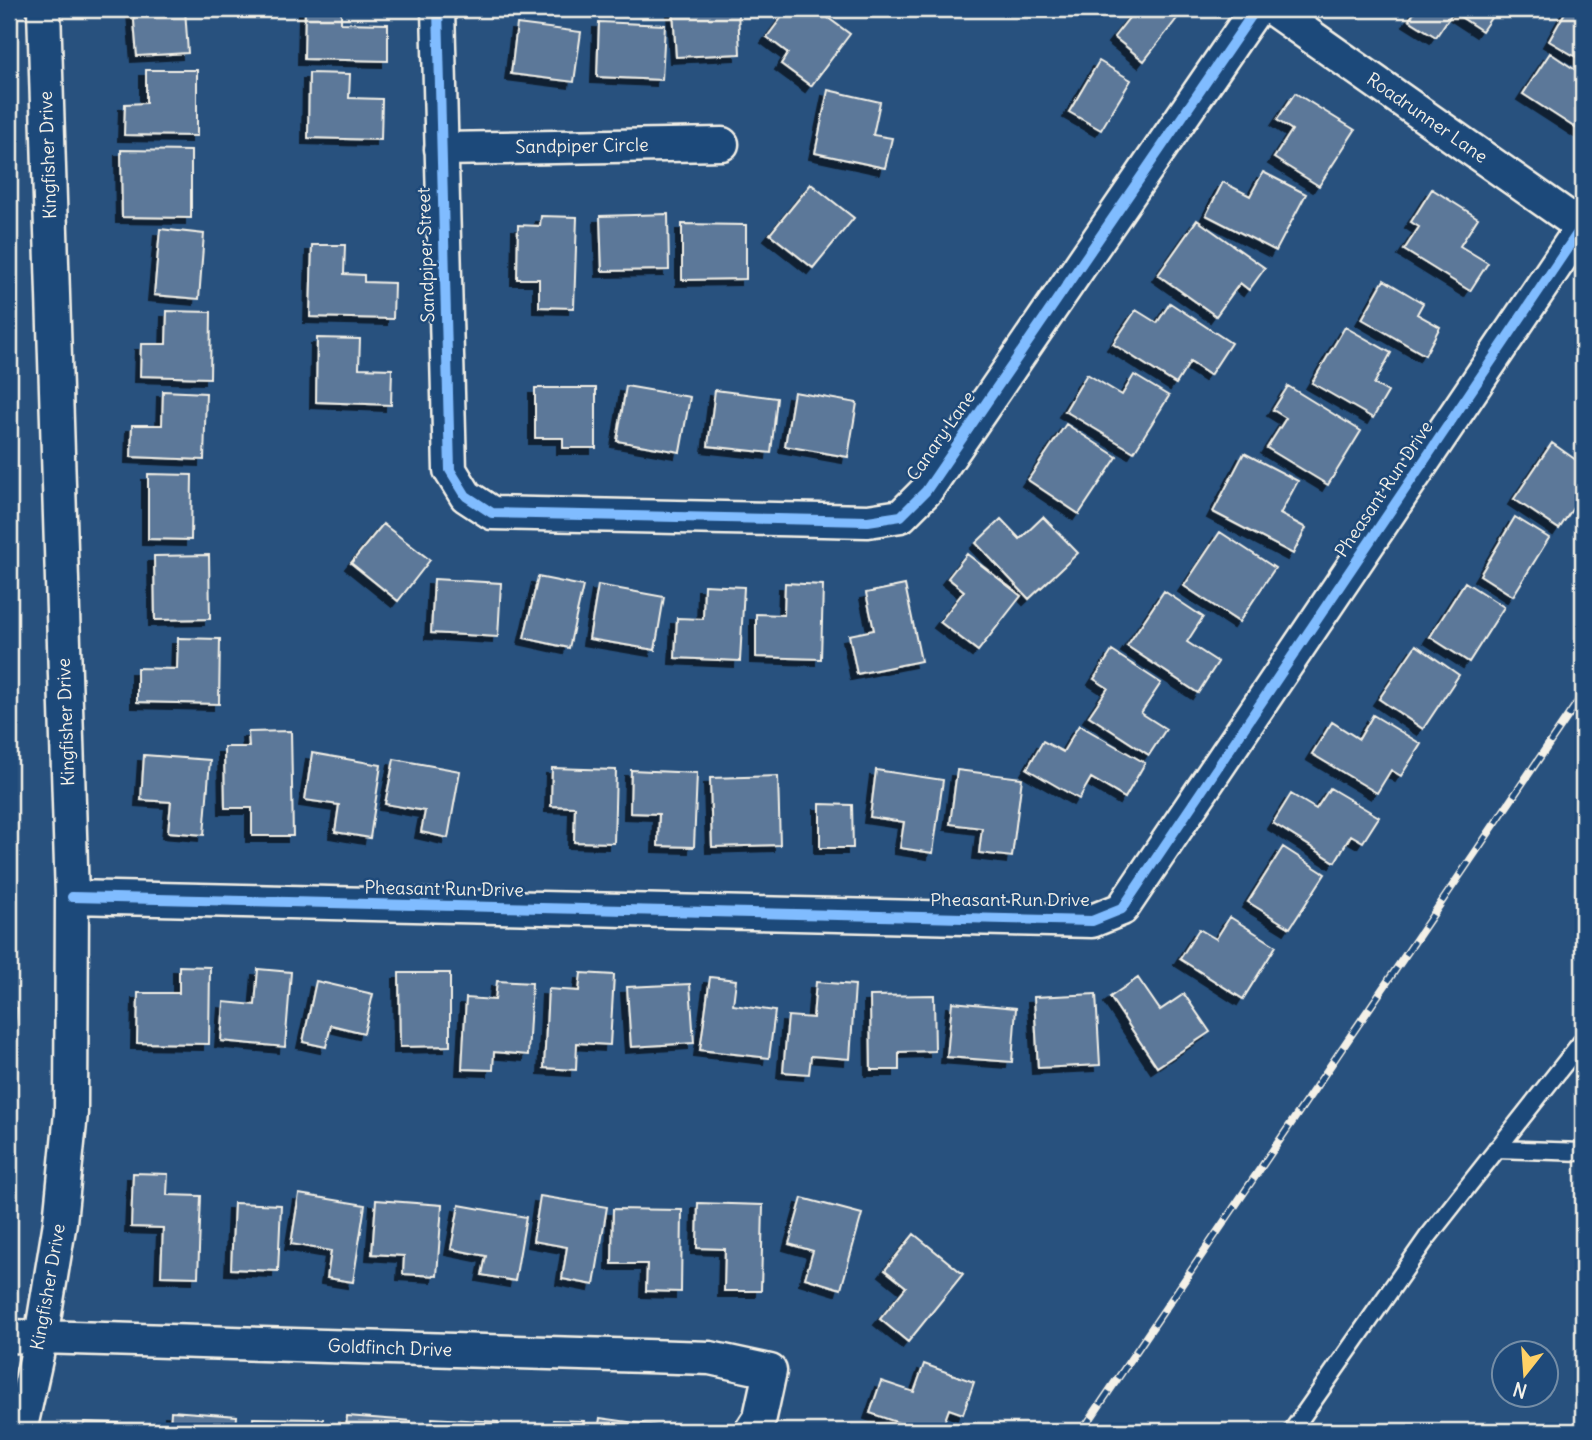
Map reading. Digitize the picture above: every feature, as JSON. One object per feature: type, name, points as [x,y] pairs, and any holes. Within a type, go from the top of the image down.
[{"type":"street","name":"Kingfisher Drive","points":[[20,1431],[41,1337],[60,1222],[71,1113],[72,897],[44,9]]},
{"type":"street","name":"Sandpiper Street","points":[[438,9],[450,470],[466,496]]},
{"type":"street","name":"Canary Lane","points":[[466,496],[492,513],[869,521],[901,516],[926,491],[1256,9]]},
{"type":"street","name":"Roadrunner Lane","points":[[1272,9],[1582,226]]},
{"type":"street","name":"Sandpiper Circle","points":[[441,149],[722,144]]},
{"type":"street","name":"Pheasant Run Drive","points":[[72,897],[1092,921],[1122,909],[1582,226]]},
{"type":"street","name":"Goldfinch Drive","points":[[9,1336],[710,1359],[771,1371],[760,1417],[751,1431]]},
{"type":"lane","points":[[1292,1431],[1427,1238],[1583,1040]]},
{"type":"lane","points":[[1496,1149],[1583,1152]]},
{"type":"building","points":[[133,9],[185,9],[188,53],[137,56]]},
{"type":"building","points":[[305,9],[341,9],[341,23],[388,24],[388,61],[304,59]]},
{"type":"building","points":[[673,9],[738,9],[740,54],[676,57]]},
{"type":"building","points":[[788,9],[816,9],[850,34],[811,86],[781,64],[788,53],[767,37]]},
{"type":"building","points":[[1136,9],[1171,9],[1179,16],[1144,61],[1114,37]]},
{"type":"building","points":[[1417,9],[1497,9],[1482,31],[1453,12],[1436,37],[1409,20]]},
{"type":"building","points":[[1567,9],[1583,9],[1583,61],[1549,41]]},
{"type":"building","points":[[599,22],[665,25],[662,80],[597,77]]},
{"type":"building","points":[[517,24],[581,32],[574,82],[511,74]]},
{"type":"building","points":[[1550,53],[1583,75],[1583,127],[1580,131],[1523,94]]},
{"type":"building","points":[[1099,61],[1131,80],[1101,130],[1069,112]]},
{"type":"building","points":[[146,70],[197,70],[197,136],[124,135],[125,104],[146,103]]},
{"type":"building","points":[[309,73],[350,74],[349,98],[382,99],[381,140],[308,138]]},
{"type":"building","points":[[828,90],[880,102],[873,135],[892,138],[885,168],[815,153]]},
{"type":"building","points":[[1295,93],[1355,130],[1319,186],[1274,158],[1292,130],[1277,120]]},
{"type":"building","points":[[121,150],[191,151],[191,218],[122,217]]},
{"type":"building","points":[[1263,172],[1306,194],[1276,251],[1206,215],[1223,182],[1250,196]]},
{"type":"building","points":[[811,184],[854,218],[813,268],[770,234]]},
{"type":"building","points":[[1432,189],[1478,218],[1460,246],[1488,263],[1470,291],[1404,250],[1419,227],[1411,222]]},
{"type":"building","points":[[668,214],[669,270],[602,271],[600,216]]},
{"type":"building","points":[[541,216],[577,217],[574,308],[539,307],[539,279],[517,279],[518,225],[540,226]]},
{"type":"building","points":[[1197,220],[1265,268],[1249,290],[1240,283],[1216,316],[1158,275]]},
{"type":"building","points":[[682,224],[746,225],[746,279],[682,280]]},
{"type":"building","points":[[160,229],[204,234],[199,299],[154,295]]},
{"type":"building","points":[[312,245],[345,245],[344,274],[364,275],[364,282],[394,283],[393,319],[310,317]]},
{"type":"building","points":[[1384,280],[1423,303],[1417,314],[1440,327],[1425,355],[1362,319]]},
{"type":"building","points":[[1170,303],[1231,343],[1210,375],[1190,362],[1176,384],[1113,344],[1136,310],[1157,323]]},
{"type":"building","points":[[167,311],[211,312],[210,378],[140,376],[141,344],[166,344]]},
{"type":"building","points":[[1345,327],[1391,353],[1374,384],[1388,392],[1373,418],[1312,383]]},
{"type":"building","points":[[317,338],[360,339],[359,368],[392,369],[391,405],[316,402]]},
{"type":"building","points":[[1087,374],[1122,395],[1134,375],[1169,396],[1134,452],[1065,411]]},
{"type":"building","points":[[626,386],[690,397],[680,452],[617,441]]},
{"type":"building","points":[[1288,386],[1361,431],[1328,485],[1267,448],[1286,418],[1273,410]]},
{"type":"building","points":[[535,388],[596,388],[596,448],[563,448],[563,438],[535,438]]},
{"type":"building","points":[[715,390],[777,398],[771,453],[708,446]]},
{"type":"building","points":[[163,391],[206,393],[204,460],[131,457],[132,425],[162,425]]},
{"type":"building","points":[[794,392],[857,403],[848,457],[785,446]]},
{"type":"building","points":[[1066,424],[1117,457],[1079,514],[1028,480]]},
{"type":"building","points":[[1552,443],[1583,465],[1583,493],[1559,529],[1514,499]]},
{"type":"building","points":[[1244,453],[1298,481],[1280,514],[1306,528],[1293,554],[1213,512]]},
{"type":"building","points":[[148,474],[192,475],[191,540],[148,539]]},
{"type":"building","points":[[1043,517],[1078,553],[1029,599],[976,543],[1001,519],[1020,539]]},
{"type":"building","points":[[1515,517],[1549,538],[1513,596],[1480,575]]},
{"type":"building","points":[[383,524],[430,560],[398,601],[351,563]]},
{"type":"building","points":[[1220,532],[1275,568],[1239,622],[1184,586]]},
{"type":"building","points":[[967,554],[1021,596],[978,651],[940,622],[964,591],[948,578]]},
{"type":"building","points":[[209,555],[210,619],[155,620],[154,556]]},
{"type":"building","points":[[538,577],[583,586],[569,648],[524,638]]},
{"type":"building","points":[[434,579],[501,583],[498,637],[431,633]]},
{"type":"building","points":[[1465,582],[1504,607],[1469,662],[1430,637]]},
{"type":"building","points":[[785,583],[823,585],[821,659],[756,657],[756,614],[784,615]]},
{"type":"building","points":[[598,585],[664,597],[655,650],[589,639]]},
{"type":"building","points":[[704,585],[744,587],[740,661],[675,658],[677,618],[703,619]]},
{"type":"building","points":[[905,585],[921,661],[857,674],[849,635],[874,630],[866,593]]},
{"type":"building","points":[[1164,591],[1203,617],[1187,642],[1218,662],[1198,693],[1127,646]]},
{"type":"building","points":[[178,638],[220,639],[219,704],[137,702],[137,668],[177,669]]},
{"type":"building","points":[[1416,645],[1459,675],[1423,729],[1379,699]]},
{"type":"building","points":[[1112,651],[1161,683],[1141,713],[1166,729],[1149,755],[1089,716],[1108,688],[1094,679]]},
{"type":"building","points":[[1373,715],[1421,744],[1401,776],[1391,770],[1377,793],[1312,754],[1332,722],[1359,739]]},
{"type":"building","points":[[1079,725],[1145,763],[1125,798],[1091,778],[1079,799],[1027,769],[1043,741],[1063,752]]},
{"type":"building","points":[[291,731],[293,836],[252,836],[252,808],[225,808],[224,747],[249,747],[248,732]]},
{"type":"building","points":[[312,753],[381,765],[370,838],[335,832],[339,805],[305,800]]},
{"type":"building","points":[[144,755],[210,760],[204,835],[168,832],[171,802],[141,800]]},
{"type":"building","points":[[394,759],[460,771],[448,838],[421,832],[425,811],[385,804]]},
{"type":"building","points":[[552,768],[616,770],[614,843],[574,842],[575,807],[551,806]]},
{"type":"building","points":[[631,770],[697,773],[694,847],[658,846],[659,814],[630,813]]},
{"type":"building","points":[[876,770],[943,780],[933,853],[900,848],[904,822],[870,817]]},
{"type":"building","points":[[957,770],[1022,778],[1012,857],[979,853],[982,828],[950,824]]},
{"type":"building","points":[[778,776],[780,845],[712,847],[710,778]]},
{"type":"building","points":[[1330,788],[1379,817],[1363,842],[1351,835],[1335,862],[1273,823],[1291,794],[1316,809]]},
{"type":"building","points":[[820,804],[852,805],[853,848],[820,848]]},
{"type":"building","points":[[1283,847],[1325,874],[1290,928],[1248,902]]},
{"type":"building","points":[[9,877],[13,878],[10,917],[9,917]]},
{"type":"building","points":[[1230,917],[1276,946],[1243,999],[1180,959],[1199,929],[1216,939]]},
{"type":"building","points":[[179,966],[210,967],[209,1044],[137,1043],[138,993],[179,993]]},
{"type":"building","points":[[258,969],[291,972],[285,1047],[221,1041],[224,1002],[255,1005]]},
{"type":"building","points":[[399,973],[450,973],[450,1046],[400,1047]]},
{"type":"building","points":[[581,973],[614,975],[610,1045],[577,1043],[576,1070],[544,1068],[548,989],[579,991]]},
{"type":"building","points":[[710,977],[736,980],[733,1005],[775,1011],[769,1058],[700,1050]]},
{"type":"building","points":[[1138,978],[1160,1010],[1184,994],[1210,1032],[1157,1067],[1110,997]]},
{"type":"building","points":[[316,981],[373,994],[364,1033],[331,1025],[326,1047],[303,1042]]},
{"type":"building","points":[[497,981],[532,983],[528,1055],[494,1052],[493,1070],[462,1069],[466,998],[495,1000]]},
{"type":"building","points":[[816,982],[855,985],[850,1059],[811,1056],[809,1074],[783,1072],[788,1016],[813,1018]]},
{"type":"building","points":[[690,984],[694,1043],[631,1047],[627,987]]},
{"type":"building","points":[[1096,994],[1100,1065],[1038,1068],[1034,997]]},
{"type":"building","points":[[934,995],[935,1051],[899,1052],[899,1070],[871,1070],[870,996]]},
{"type":"building","points":[[952,1002],[1016,1008],[1012,1062],[947,1057]]},
{"type":"building","points":[[9,1007],[17,1008],[11,1062],[9,1061]]},
{"type":"building","points":[[133,1173],[168,1174],[167,1195],[201,1196],[198,1277],[161,1276],[163,1228],[131,1227]]},
{"type":"building","points":[[299,1194],[365,1205],[353,1282],[327,1278],[331,1251],[291,1244]]},
{"type":"building","points":[[540,1196],[607,1207],[594,1285],[562,1279],[567,1247],[533,1241]]},
{"type":"building","points":[[802,1198],[862,1214],[841,1289],[805,1278],[813,1251],[789,1244]]},
{"type":"building","points":[[376,1200],[442,1205],[437,1276],[403,1274],[404,1256],[372,1254]]},
{"type":"building","points":[[234,1203],[281,1205],[278,1271],[231,1269]]},
{"type":"building","points":[[698,1203],[763,1205],[761,1291],[724,1291],[725,1249],[697,1248]]},
{"type":"building","points":[[459,1205],[526,1217],[515,1281],[482,1275],[486,1256],[451,1249]]},
{"type":"building","points":[[613,1209],[682,1210],[681,1292],[646,1291],[647,1264],[612,1264]]},
{"type":"building","points":[[914,1234],[963,1274],[908,1342],[880,1319],[906,1287],[885,1270]]},
{"type":"building","points":[[924,1364],[974,1382],[963,1414],[949,1409],[941,1431],[922,1431],[870,1413],[881,1381],[914,1392]]},
{"type":"building","points":[[171,1411],[237,1416],[236,1431],[170,1431]]},
{"type":"building","points":[[347,1416],[411,1421],[411,1431],[346,1431]]},
{"type":"building","points":[[253,1418],[323,1419],[323,1431],[252,1431]]},
{"type":"building","points":[[432,1418],[498,1422],[497,1431],[432,1431]]},
{"type":"building","points":[[600,1418],[665,1427],[665,1431],[598,1431]]},
{"type":"building","points":[[553,1420],[584,1421],[583,1431],[519,1431],[519,1428],[552,1430]]},
{"type":"building","points":[[84,1422],[149,1424],[149,1431],[83,1431]]},
{"type":"railway","points":[[1082,1431],[1583,694]]},
{"type":"cycle path","points":[[438,9],[450,470],[466,496],[492,513],[868,521],[901,516],[926,491],[1256,9]]},
{"type":"cycle path","points":[[72,897],[1092,921],[1122,909],[1583,225]]}]
